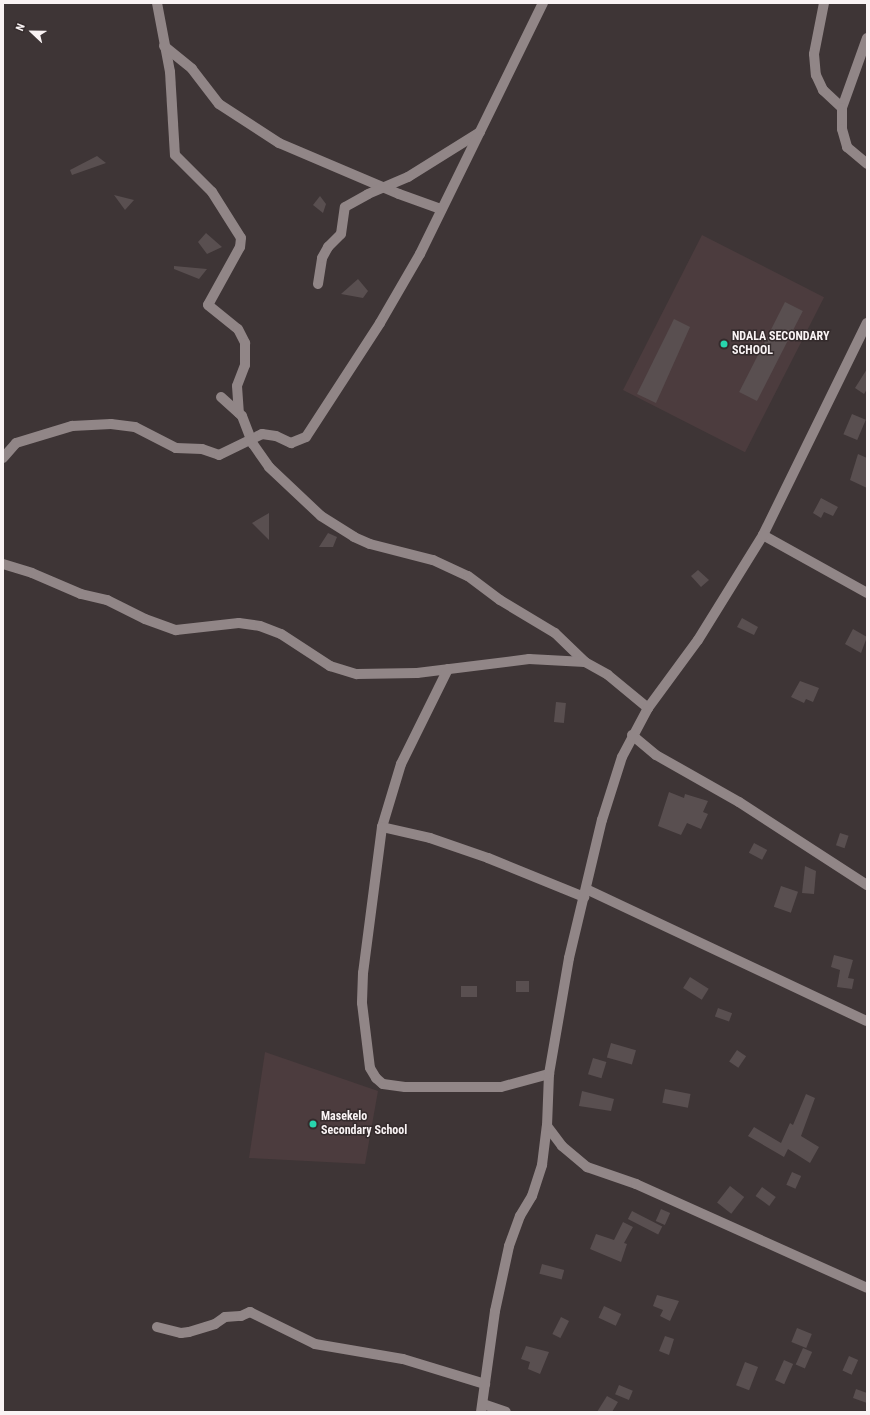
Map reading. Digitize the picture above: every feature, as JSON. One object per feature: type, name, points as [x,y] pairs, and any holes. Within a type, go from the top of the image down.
[{"type":"street","points":[[157,3],[170,72],[175,155],[212,192],[241,238],[240,247],[208,305],[238,329],[245,343],[245,365],[238,386],[239,413],[250,438],[269,467],[316,512],[340,529],[370,544],[433,560],[468,576],[500,600],[555,633],[585,662],[608,675],[648,708]]},
{"type":"street","points":[[3,458],[16,443],[72,426],[111,424],[135,427],[176,448],[202,449],[219,455],[250,438],[267,433],[291,443],[306,437],[380,324],[420,254],[543,3]]},
{"type":"street","points":[[824,3],[814,54],[816,75],[823,90],[842,108]]},
{"type":"street","points":[[867,38],[842,108],[842,129],[847,147],[867,164]]},
{"type":"street","points":[[164,46],[192,69],[214,100],[223,108],[279,143],[382,187],[441,209]]},
{"type":"street","points":[[318,284],[322,258],[342,230],[344,209],[382,187],[408,177],[480,132]]},
{"type":"street","points":[[506,1412],[482,1408],[495,1311],[508,1252],[520,1216],[538,1181],[547,1126],[549,1074],[569,958],[611,789],[632,735],[648,708],[698,640],[763,535],[867,324]]},
{"type":"street","points":[[220,397],[239,413]]},
{"type":"street","points":[[763,535],[867,593]]},
{"type":"street","points":[[3,564],[32,573],[81,594],[107,600],[145,619],[176,630],[239,623],[260,626],[281,634],[319,660],[338,670],[378,676],[529,659],[585,662]]},
{"type":"street","points":[[448,669],[401,764],[382,827],[372,890],[362,1003],[370,1068],[374,1076],[383,1084],[393,1086],[477,1088],[501,1087],[549,1074]]},
{"type":"street","points":[[632,735],[656,755],[739,802],[867,886]]},
{"type":"street","points":[[382,827],[430,838],[585,893],[867,1021]]},
{"type":"street","points":[[547,1126],[562,1146],[587,1167],[636,1184],[867,1288]]},
{"type":"street","points":[[157,1327],[181,1333],[190,1332],[215,1324],[225,1317],[253,1312],[315,1344],[403,1360],[485,1384]]},
{"type":"shaded area","name":"NDALA SECONDARY SCHOOL","points":[[702,235],[824,297],[745,452],[623,390]]},
{"type":"shaded area","name":"Masekelo Secondary School","points":[[265,1052],[378,1091],[365,1164],[249,1158]]},
{"type":"building","points":[[97,156],[106,163],[72,175],[70,170]]},
{"type":"building","points":[[114,195],[134,200],[125,210]]},
{"type":"building","points":[[320,196],[326,204],[323,213],[313,205]]},
{"type":"building","points":[[206,233],[222,247],[207,254],[198,242]]},
{"type":"building","points":[[174,266],[207,269],[199,279],[174,269]]},
{"type":"building","points":[[358,279],[368,291],[363,298],[341,294]]},
{"type":"building","points":[[785,302],[803,311],[757,401],[739,392]]},
{"type":"building","points":[[674,319],[690,327],[656,403],[637,394]]},
{"type":"building","points":[[867,369],[867,389],[864,394],[855,388]]},
{"type":"building","points":[[852,414],[866,420],[857,440],[843,434]]},
{"type":"building","points":[[858,454],[867,458],[867,488],[850,480]]},
{"type":"building","points":[[821,498],[838,507],[833,516],[824,512],[821,518],[813,513]]},
{"type":"building","points":[[269,513],[269,540],[252,523]]},
{"type":"building","points":[[328,533],[337,537],[333,547],[319,547]]},
{"type":"building","points":[[698,570],[709,580],[701,587],[691,576]]},
{"type":"building","points":[[742,618],[758,627],[754,635],[737,627]]},
{"type":"building","points":[[853,629],[867,637],[861,653],[845,644]]},
{"type":"building","points":[[800,681],[819,688],[813,702],[806,699],[804,703],[791,697]]},
{"type":"building","points":[[556,702],[566,703],[564,723],[554,722]]},
{"type":"building","points":[[669,792],[684,798],[685,794],[708,801],[703,812],[708,814],[701,829],[687,823],[681,835],[658,826]]},
{"type":"building","points":[[840,833],[849,836],[845,848],[836,845]]},
{"type":"building","points":[[754,843],[767,850],[762,860],[749,853]]},
{"type":"building","points":[[805,866],[816,871],[814,894],[802,893]]},
{"type":"building","points":[[781,886],[798,892],[791,913],[774,907]]},
{"type":"building","points":[[834,955],[853,960],[848,978],[854,979],[852,989],[837,987],[840,970],[831,967]]},
{"type":"building","points":[[690,977],[709,989],[702,1000],[683,988]]},
{"type":"building","points":[[516,981],[529,981],[529,992],[516,992]]},
{"type":"building","points":[[461,986],[477,986],[477,997],[461,997]]},
{"type":"building","points":[[718,1008],[732,1013],[729,1022],[715,1016]]},
{"type":"building","points":[[611,1043],[636,1050],[632,1065],[607,1057]]},
{"type":"building","points":[[737,1050],[746,1056],[738,1068],[729,1062]]},
{"type":"building","points":[[593,1058],[606,1062],[601,1078],[588,1074]]},
{"type":"building","points":[[665,1089],[691,1094],[688,1108],[662,1103]]},
{"type":"building","points":[[582,1091],[614,1099],[611,1111],[579,1106]]},
{"type":"building","points":[[806,1094],[815,1098],[801,1136],[819,1147],[810,1163],[788,1149],[784,1157],[748,1136],[754,1127],[781,1143],[790,1123],[793,1125]]},
{"type":"building","points":[[792,1172],[801,1176],[795,1189],[786,1185]]},
{"type":"building","points":[[730,1186],[744,1197],[731,1214],[717,1203]]},
{"type":"building","points":[[762,1187],[776,1197],[769,1206],[756,1196]]},
{"type":"building","points":[[661,1209],[670,1213],[665,1225],[656,1221]]},
{"type":"building","points":[[632,1211],[662,1226],[658,1234],[628,1219]]},
{"type":"building","points":[[623,1222],[633,1227],[624,1243],[627,1244],[621,1262],[590,1249],[596,1234],[614,1240]]},
{"type":"building","points":[[542,1264],[564,1270],[562,1280],[539,1274]]},
{"type":"building","points":[[657,1295],[679,1301],[670,1321],[660,1316],[663,1310],[653,1306]]},
{"type":"building","points":[[604,1306],[621,1314],[616,1326],[599,1318]]},
{"type":"building","points":[[561,1317],[569,1321],[560,1338],[552,1334]]},
{"type":"building","points":[[797,1328],[812,1334],[806,1348],[791,1342]]},
{"type":"building","points":[[665,1336],[674,1339],[669,1355],[659,1351]]},
{"type":"building","points":[[526,1346],[549,1352],[540,1374],[528,1369],[530,1362],[521,1359]]},
{"type":"building","points":[[803,1348],[812,1352],[805,1369],[796,1364]]},
{"type":"building","points":[[849,1356],[858,1360],[852,1375],[842,1371]]},
{"type":"building","points":[[784,1360],[793,1364],[784,1384],[775,1380]]},
{"type":"building","points":[[745,1362],[758,1367],[749,1390],[736,1385]]},
{"type":"building","points":[[619,1385],[633,1391],[629,1400],[615,1394]]},
{"type":"building","points":[[856,1389],[867,1393],[867,1403],[853,1398]]},
{"type":"building","points":[[607,1396],[618,1402],[612,1412],[597,1412]]},
{"type":"place","name":"NDALA SECONDARY SCHOOL","points":[[724,344]]},
{"type":"place","name":"Masekelo Secondary School","points":[[313,1124]]}]
